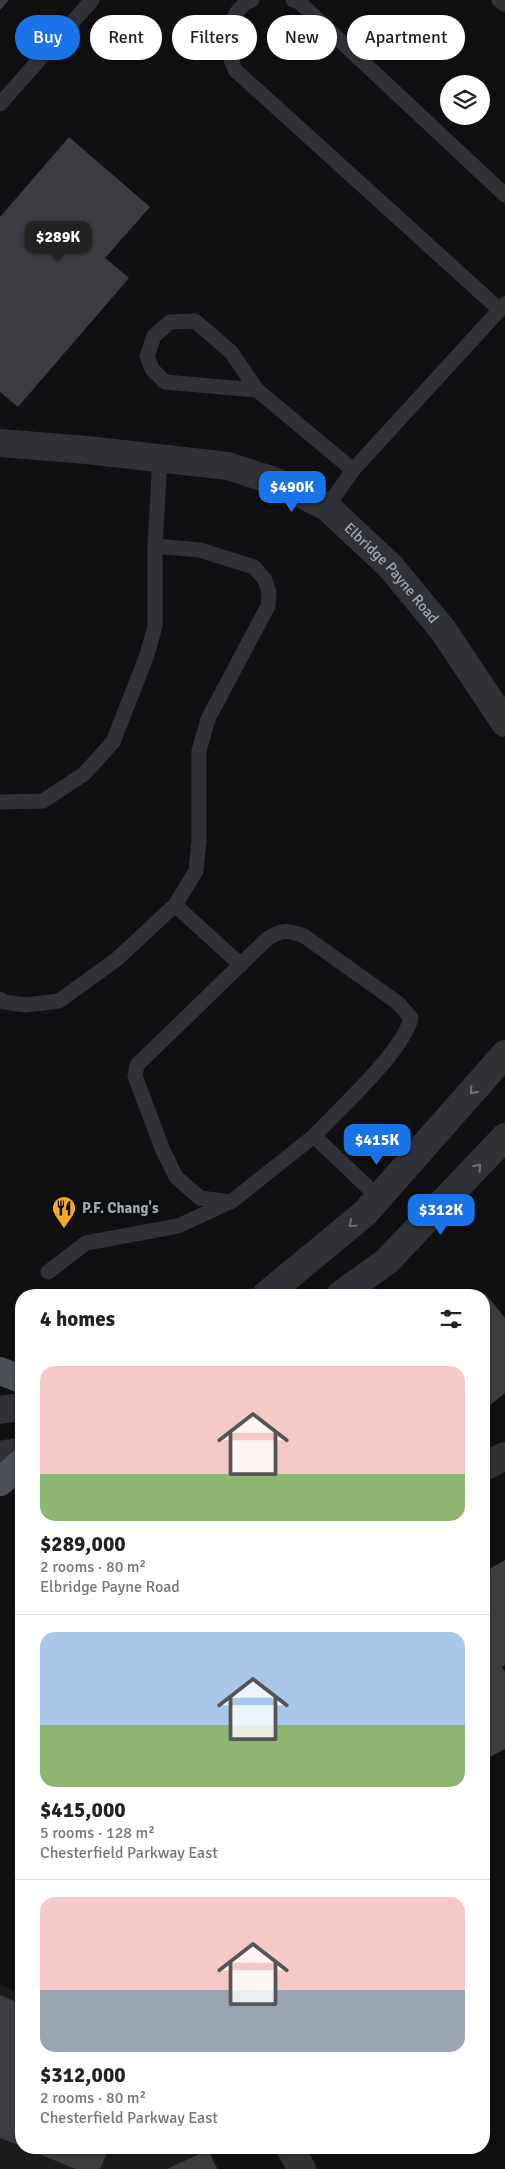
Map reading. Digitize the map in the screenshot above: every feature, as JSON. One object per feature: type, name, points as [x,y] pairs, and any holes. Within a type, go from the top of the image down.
[{"type":"main road","points":[[0,1371],[15,1377]]},
{"type":"main road","points":[[0,1482],[15,1468]]},
{"type":"street","name":"Elbridge Payne Road","points":[[0,443],[228,466],[277,482],[327,507],[390,566],[442,630],[505,723]]},
{"type":"street","points":[[273,1289],[365,1213],[505,1054]]},
{"type":"street","points":[[348,1289],[388,1261],[505,1137]]},
{"type":"street","points":[[0,1410],[15,1408]]},
{"type":"street","points":[[0,1455],[15,1452]]},
{"type":"street","points":[[490,1464],[505,1456]]},
{"type":"street","points":[[293,2154],[302,2169]]},
{"type":"lane","points":[[0,104],[92,0]]},
{"type":"lane","points":[[252,0],[246,2],[232,20],[227,48],[235,70],[502,307],[353,470],[327,507]]},
{"type":"lane","points":[[293,0],[299,2],[505,195]]},
{"type":"lane","points":[[499,0],[505,5]]},
{"type":"lane","points":[[257,390],[165,382],[152,369],[147,356],[154,336],[170,322],[195,321],[231,352],[257,390],[353,470]]},
{"type":"lane","points":[[0,802],[42,801],[84,774],[113,742],[147,655],[155,626],[155,546],[160,458]]},
{"type":"lane","points":[[0,999],[4,1002],[26,1005],[59,1001],[117,959],[175,905],[196,871],[199,841],[198,750],[208,719],[268,606],[269,592],[265,580],[254,567],[200,550],[155,546]]},
{"type":"lane","points":[[175,905],[241,965]]},
{"type":"lane","points":[[48,1272],[86,1243],[178,1226],[231,1202],[314,1136],[383,1064],[409,1029],[411,1018],[398,1003],[304,936],[294,932],[280,931],[267,939],[137,1065],[135,1076],[162,1148],[176,1177],[200,1198],[231,1202]]},
{"type":"lane","points":[[314,1136],[378,1197]]},
{"type":"shaded area","points":[[0,1984],[15,1991],[15,2154],[212,2154],[219,2169],[0,2169]]},
{"type":"building","points":[[0,0],[9,0],[0,10]]},
{"type":"building","points":[[69,137],[150,207],[105,258],[129,278],[18,407],[0,392],[0,217]]},
{"type":"building","points":[[490,1299],[505,1318],[505,1393],[490,1405]]},
{"type":"building","points":[[505,1560],[505,1665],[502,1667],[505,1672],[505,1749],[490,1757],[490,1569]]},
{"type":"building","points":[[0,1995],[15,2001],[15,2144],[0,2138]]},
{"type":"building","points":[[39,2154],[106,2154],[100,2169],[76,2169]]},
{"type":"building","points":[[199,2154],[210,2154],[217,2169],[167,2169]]},
{"type":"place","name":"P.F. Chang's","points":[[64,1229]]}]
